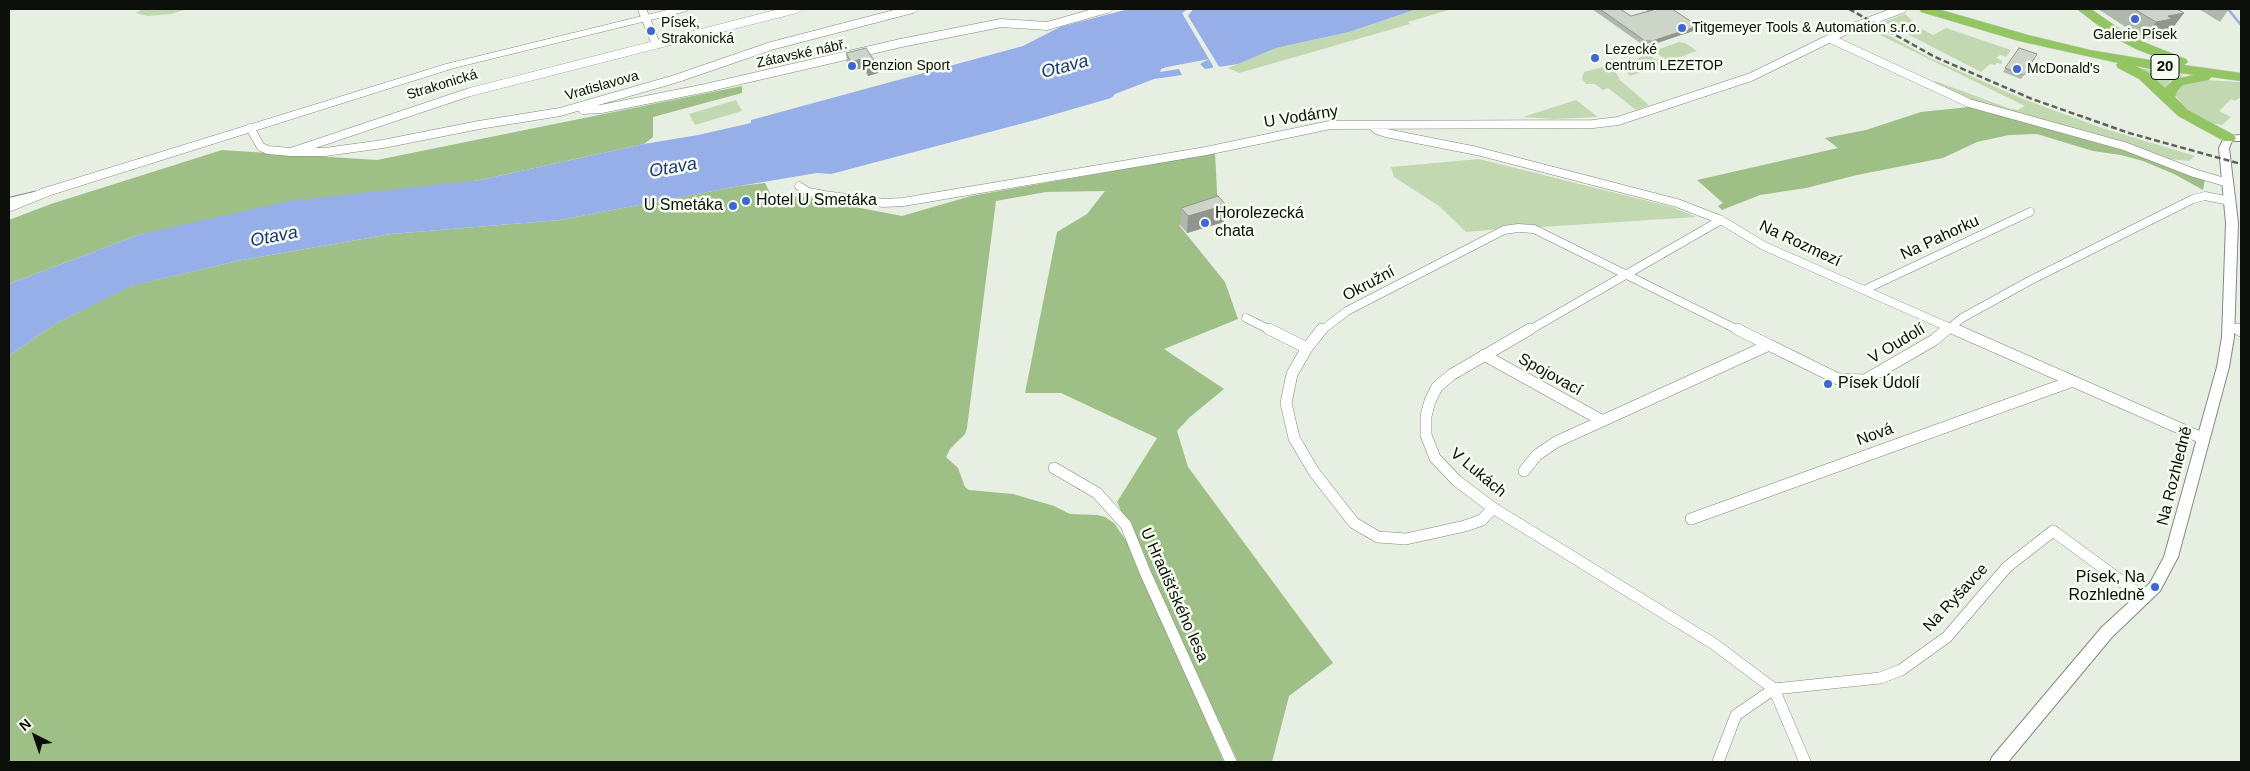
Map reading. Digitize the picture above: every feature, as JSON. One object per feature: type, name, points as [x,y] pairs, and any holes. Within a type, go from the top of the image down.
[{"type":"highway","name":"20","points":[[1931,9],[2076,46],[2207,69],[2241,72]]},
{"type":"highway","name":"20","points":[[1931,9],[2015,36],[2090,54],[2151,65],[2241,77]]},
{"type":"highway","points":[[2083,9],[2118,34],[2167,57],[2207,69]]},
{"type":"highway","points":[[2076,46],[2116,47],[2121,43],[2118,34]]},
{"type":"highway","points":[[2090,54],[2135,71],[2168,97],[2183,113],[2235,138]]},
{"type":"highway","points":[[2168,97],[2175,85],[2189,79],[2241,77]]},
{"type":"main road","name":"Strakonická","points":[[9,208],[46,192],[450,66],[644,13],[683,9]]},
{"type":"street","name":"Strakonická","points":[[250,128],[261,147],[268,150],[291,152],[470,92],[796,9]]},
{"type":"street","name":"Vratislavova","points":[[291,152],[325,152],[383,144],[560,112],[675,79],[770,46],[913,9]]},
{"type":"street","name":"Zátavské nábř.","points":[[560,112],[602,109],[706,88],[901,43],[1001,23],[1047,26],[1107,9]]},
{"type":"street","name":"U Vodárny","points":[[798,186],[808,192],[824,195],[884,203],[903,202],[1206,151],[1330,125],[1593,124],[1618,121],[1751,77],[1861,24],[1902,9]]},
{"type":"street","points":[[644,13],[656,44]]},
{"type":"street","points":[[1831,39],[1969,103],[2124,146],[2194,173],[2228,183]]},
{"type":"street","name":"Na Rozmezí","points":[[1371,124],[1377,130],[1386,133],[1477,151],[1668,200],[1721,220],[1764,246],[1951,327],[2070,382],[2202,438]]},
{"type":"street","name":"Na Rozhledně","points":[[1998,762],[2107,632],[2155,587],[2171,557],[2202,438],[2223,367],[2228,325],[2232,248],[2230,202],[2224,148],[2226,141],[2235,138]]},
{"type":"street","points":[[9,201],[46,192]]},
{"type":"street","name":"V Oudolí","points":[[1769,345],[1838,379],[1865,380],[1912,354],[1962,318],[2031,280],[2193,199],[2205,196],[2230,202]]},
{"type":"street","name":"Na Pahorku","points":[[1864,290],[2030,212]]},
{"type":"street","name":"V Lukách","points":[[1721,220],[1451,375],[1438,387],[1430,401],[1426,416],[1426,435],[1435,458],[1457,481],[1493,508],[1714,644],[1774,689]]},
{"type":"street","name":"Okružní","points":[[1493,508],[1482,520],[1465,526],[1406,539],[1378,537],[1354,523],[1314,472],[1294,438],[1286,403],[1292,374],[1307,348],[1322,329],[1347,311],[1504,230],[1518,228],[1534,229],[1769,345]]},
{"type":"street","points":[[1246,318],[1307,348]]},
{"type":"street","points":[[2228,325],[2241,331]]},
{"type":"street","points":[[1524,471],[1537,455],[1556,442],[1769,345]]},
{"type":"street","name":"Spojovací","points":[[1484,355],[1601,420]]},
{"type":"street","name":"Nová","points":[[1691,519],[2070,382]]},
{"type":"street","name":"U Hradišťského lesa","points":[[1054,468],[1097,493],[1126,524],[1145,572],[1231,762]]},
{"type":"street","name":"Na Ryšavce","points":[[1718,762],[1736,715],[1774,689],[1880,678],[1901,670],[1947,636],[2007,567],[2054,531],[2143,597]]},
{"type":"street","points":[[1774,689],[1805,762]]},
{"type":"green space","points":[[142,9],[187,9],[171,14],[148,16],[136,13]]},
{"type":"green space","points":[[1417,9],[1452,9],[1408,22],[1410,24],[1239,73],[1228,68],[1276,48],[1349,32]]},
{"type":"green space","points":[[1905,14],[1920,28],[1933,35],[1946,28],[2011,50],[2006,57],[2000,55],[1996,58],[2002,61],[2002,64],[1990,64],[1981,72],[1884,22]]},
{"type":"green space","points":[[1871,26],[1932,59],[2023,99],[2102,128],[2195,156],[2189,161],[2169,159],[1981,104],[1935,85],[1935,81],[2008,108],[2018,110],[2025,106],[1872,31]]},
{"type":"green space","points":[[1679,42],[1685,43],[1697,51],[1668,61],[1654,51]]},
{"type":"green space","points":[[1648,54],[1662,65],[1630,76],[1626,71],[1631,61]]},
{"type":"green space","points":[[1607,66],[1614,69],[1620,80],[1649,105],[1636,110],[1608,88],[1603,90],[1595,84],[1586,84],[1582,79],[1584,72]]},
{"type":"green space","points":[[2138,68],[2185,75],[2170,81],[2165,90]]},
{"type":"green space","points":[[2204,80],[2241,82],[2241,97],[2235,101],[2231,99],[2219,111],[2231,117],[2222,125],[2206,122],[2192,113],[2176,96],[2176,91],[2183,84]]},
{"type":"green space","points":[[742,86],[742,93],[653,117],[653,137],[644,144],[480,180],[141,234],[9,284],[9,220],[51,204],[222,150],[377,160]]},
{"type":"green space","points":[[736,100],[742,111],[695,125],[689,114]]},
{"type":"green space","points":[[1576,100],[1598,117],[1553,119],[1523,117]]},
{"type":"green space","points":[[1969,107],[2162,161],[2205,179],[2203,190],[2174,174],[2143,161],[2121,155],[2093,151],[2037,134],[2009,135],[1977,142],[1943,158],[1857,175],[1806,188],[1760,195],[1722,210],[1718,206],[1723,203],[1697,180],[1838,148],[1825,138],[1866,130],[1921,112]]},
{"type":"green space","points":[[1215,153],[1218,210],[1179,225],[1225,282],[1238,319],[1164,349],[1224,389],[1190,417],[1177,431],[1188,467],[1333,663],[1289,696],[1272,762],[1238,762],[1117,502],[1157,438],[1061,393],[1025,393],[1057,232],[1087,214],[1105,191],[1046,192],[996,201],[967,428],[965,434],[950,449],[946,457],[958,468],[965,487],[969,490],[1013,494],[1054,506],[1070,514],[1097,515],[1105,517],[1114,523],[1129,545],[1224,762],[9,762],[9,356],[55,324],[130,286],[242,260],[391,234],[560,220],[739,186],[765,183],[774,201],[798,196],[902,216],[971,196]]},
{"type":"green space","points":[[1479,159],[1672,207],[1696,217],[1541,227],[1515,224],[1499,229],[1466,232],[1439,206],[1394,177],[1391,167]]},
{"type":"water","name":"Otava","points":[[1129,9],[1417,9],[1349,32],[1276,48],[1238,64],[1205,69],[1200,64],[1209,59],[1167,67],[1161,69],[1160,72],[1179,69],[1182,75],[1154,79],[1115,94],[1111,98],[831,174],[817,173],[739,186],[560,220],[391,234],[242,260],[131,286],[55,324],[9,356],[9,284],[141,234],[289,201],[480,180],[751,123],[751,120],[1023,46],[1060,27]]},
{"type":"pier","points":[[1188,9],[1193,9],[1188,16],[1221,68],[1213,69],[1182,13]]},
{"type":"building","name":"Titgemeyer Tools & Automation s.r.o.","points":[[1600,9],[1620,9],[1631,16],[1652,9],[1672,9],[1698,26],[1652,41],[1645,41]]},
{"type":"building","points":[[2134,9],[2177,9],[2184,13],[2168,16],[2172,19],[2156,22]]},
{"type":"building","points":[[866,48],[877,65],[866,68],[861,59],[851,62],[846,53]]},
{"type":"building","name":"McDonald's","points":[[2019,48],[2037,54],[2024,75],[2005,68]]},
{"type":"building","points":[[1218,196],[1226,205],[1188,216],[1181,208]]},
{"type":"waterway","points":[[2228,9],[2241,25]]},
{"type":"railway","points":[[1849,9],[1935,57],[2032,99],[2129,133],[2241,164]]},
{"type":"place","name":"Galerie Písek","points":[[2135,19]]},
{"type":"place","name":"Titgemeyer Tools & Automation s.r.o.","points":[[1682,28]]},
{"type":"place","name":"Písek, Strakonická","points":[[651,31]]},
{"type":"place","name":"Lezecké centrum LEZETOP","points":[[1595,58]]},
{"type":"place","name":"Penzion Sport","points":[[852,66]]},
{"type":"place","name":"McDonald's","points":[[2017,69]]},
{"type":"place","name":"Hotel U Smetáka","points":[[746,201]]},
{"type":"place","name":"U Smetáka","points":[[733,206]]},
{"type":"place","name":"Horolezecká chata","points":[[1205,223]]},
{"type":"place","name":"Písek Údolí","points":[[1828,384]]},
{"type":"place","name":"Písek, Na Rozhledně","points":[[2155,587]]}]
